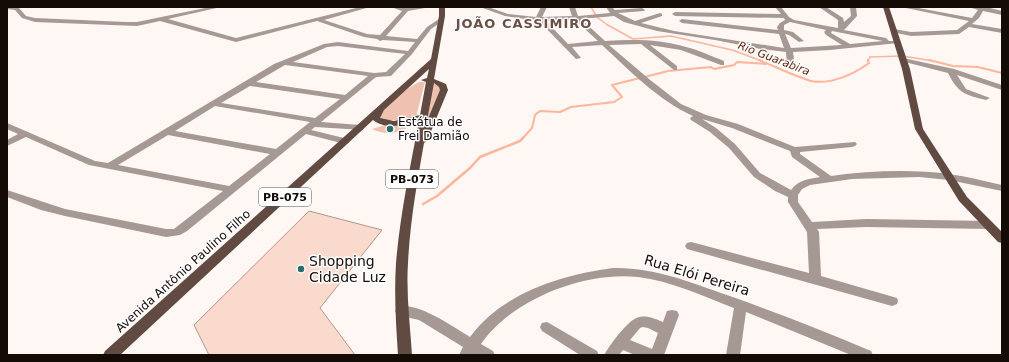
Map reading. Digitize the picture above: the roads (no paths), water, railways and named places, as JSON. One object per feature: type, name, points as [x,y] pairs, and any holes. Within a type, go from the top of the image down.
[{"type":"main road","name":"PB-073","points":[[405,355],[402,311],[402,264],[407,210],[442,7]]},
{"type":"main road","name":"PB-073","points":[[441,18],[447,7]]},
{"type":"main road","points":[[886,7],[902,57],[920,129],[929,147],[964,199],[1002,239]]},
{"type":"main road","name":"Avenida Antônio Paulino Filho","points":[[110,355],[380,111],[433,61]]},
{"type":"main road","points":[[405,87],[420,81],[430,80],[442,84],[444,88],[432,120],[417,147]]},
{"type":"main road","points":[[380,111],[376,116],[377,120],[409,126],[414,130],[417,147]]},
{"type":"main road","points":[[347,140],[368,128],[423,117]]},
{"type":"street","points":[[7,7],[17,9],[24,17],[40,21],[133,24],[218,7]]},
{"type":"street","points":[[159,19],[235,40],[367,7]]},
{"type":"street","points":[[394,7],[406,10],[428,7]]},
{"type":"street","points":[[483,7],[512,16],[541,14]]},
{"type":"street","points":[[501,13],[511,7]]},
{"type":"street","points":[[572,7],[574,17],[601,42],[678,106],[713,130],[732,146],[757,175],[779,189],[793,195]]},
{"type":"street","points":[[719,7],[725,14]]},
{"type":"street","points":[[778,7],[787,18]]},
{"type":"street","points":[[822,7],[841,19],[843,27]]},
{"type":"street","points":[[843,27],[854,16],[853,7]]},
{"type":"street","points":[[904,7],[974,20]]},
{"type":"street","points":[[972,7],[1002,13]]},
{"type":"street","points":[[996,7],[1002,8]]},
{"type":"street","points":[[894,31],[911,34],[956,33],[974,20],[982,8]]},
{"type":"street","points":[[380,38],[406,10]]},
{"type":"street","points":[[533,12],[574,17],[601,15],[612,11],[642,10]]},
{"type":"street","points":[[517,11],[525,11]]},
{"type":"street","points":[[612,11],[636,23],[681,34],[789,50],[896,42]]},
{"type":"street","points":[[801,41],[794,34],[748,29],[717,23],[700,24],[682,21],[673,12],[787,18],[830,29],[843,27],[896,42]]},
{"type":"street","points":[[541,14],[566,46],[578,58]]},
{"type":"street","points":[[636,23],[660,15]]},
{"type":"street","points":[[285,63],[374,75],[389,73],[410,53],[429,28],[441,18]]},
{"type":"street","points":[[787,18],[780,27],[784,42],[791,54],[791,66]]},
{"type":"street","points":[[316,19],[351,32],[380,38],[420,41]]},
{"type":"street","points":[[676,27],[682,21]]},
{"type":"street","points":[[698,31],[700,24]]},
{"type":"street","points":[[968,25],[1002,31]]},
{"type":"street","points":[[714,38],[723,29]]},
{"type":"street","points":[[744,44],[748,29]]},
{"type":"street","points":[[830,29],[827,32],[828,34],[849,46]]},
{"type":"street","points":[[566,46],[601,42],[643,43],[684,48],[721,63]]},
{"type":"street","points":[[643,43],[674,68]]},
{"type":"street","points":[[110,166],[277,66],[326,45],[332,44],[410,53]]},
{"type":"street","points":[[902,57],[1002,88]]},
{"type":"street","points":[[951,71],[960,89],[986,98]]},
{"type":"street","points":[[7,194],[20,200],[52,209],[172,233],[183,228],[374,75]]},
{"type":"street","points":[[247,83],[346,97]]},
{"type":"street","points":[[215,104],[335,127],[360,128]]},
{"type":"street","points":[[678,106],[703,117],[736,126],[795,150],[852,144]]},
{"type":"street","points":[[7,126],[92,163],[230,189]]},
{"type":"street","points":[[325,136],[335,127]]},
{"type":"street","points":[[305,131],[347,140]]},
{"type":"street","points":[[167,132],[277,152]]},
{"type":"street","points":[[7,143],[26,134]]},
{"type":"street","points":[[795,150],[796,155],[828,178]]},
{"type":"street","points":[[815,279],[813,232],[793,202],[793,195],[798,187],[807,182],[828,178],[894,175],[949,176],[1002,188]]},
{"type":"street","points":[[809,226],[866,223],[988,225]]},
{"type":"street","points":[[692,246],[892,301]]},
{"type":"street","name":"Rua Elói Pereira","points":[[469,350],[492,321],[509,308],[527,298],[545,290],[592,275],[612,272],[630,272],[650,275],[742,304],[848,351],[866,355]]},
{"type":"street","points":[[734,355],[742,304]]},
{"type":"street","points":[[402,311],[423,316],[469,350],[488,355]]},
{"type":"street","points":[[657,355],[665,330],[672,315]]},
{"type":"street","points":[[611,355],[620,342],[638,322],[648,322],[665,330]]},
{"type":"street","points":[[547,327],[592,355]]},
{"type":"street","points":[[620,342],[650,355]]},
{"type":"waterway","name":"Rio Guarabira","points":[[591,7],[597,17],[606,24],[633,39],[671,36],[732,50],[762,61]]},
{"type":"waterway","name":"Rio Guarabira","points":[[868,61],[870,57],[902,56],[931,61]]},
{"type":"waterway","name":"Rio Guarabira","points":[[759,60],[798,77],[819,82],[834,80],[849,75],[869,63],[868,61]]},
{"type":"waterway","name":"Rio Guarabira","points":[[931,61],[953,66],[978,67],[1002,73]]},
{"type":"waterway","points":[[645,77],[668,71],[711,67],[714,69],[734,65],[737,62],[766,64]]},
{"type":"waterway","points":[[522,139],[532,128],[535,115],[540,111],[560,112],[571,107],[614,102],[622,97],[612,85],[640,78]]},
{"type":"waterway","points":[[423,204],[437,196],[470,168],[480,157],[522,139]]},
{"type":"place","name":"Estátua de Frei Damião","points":[[390,129]]},
{"type":"place","name":"Shopping Cidade Luz","points":[[301,269]]},
{"type":"district","name":"JOÃO CASSIMIRO","points":[[524,23]]}]
